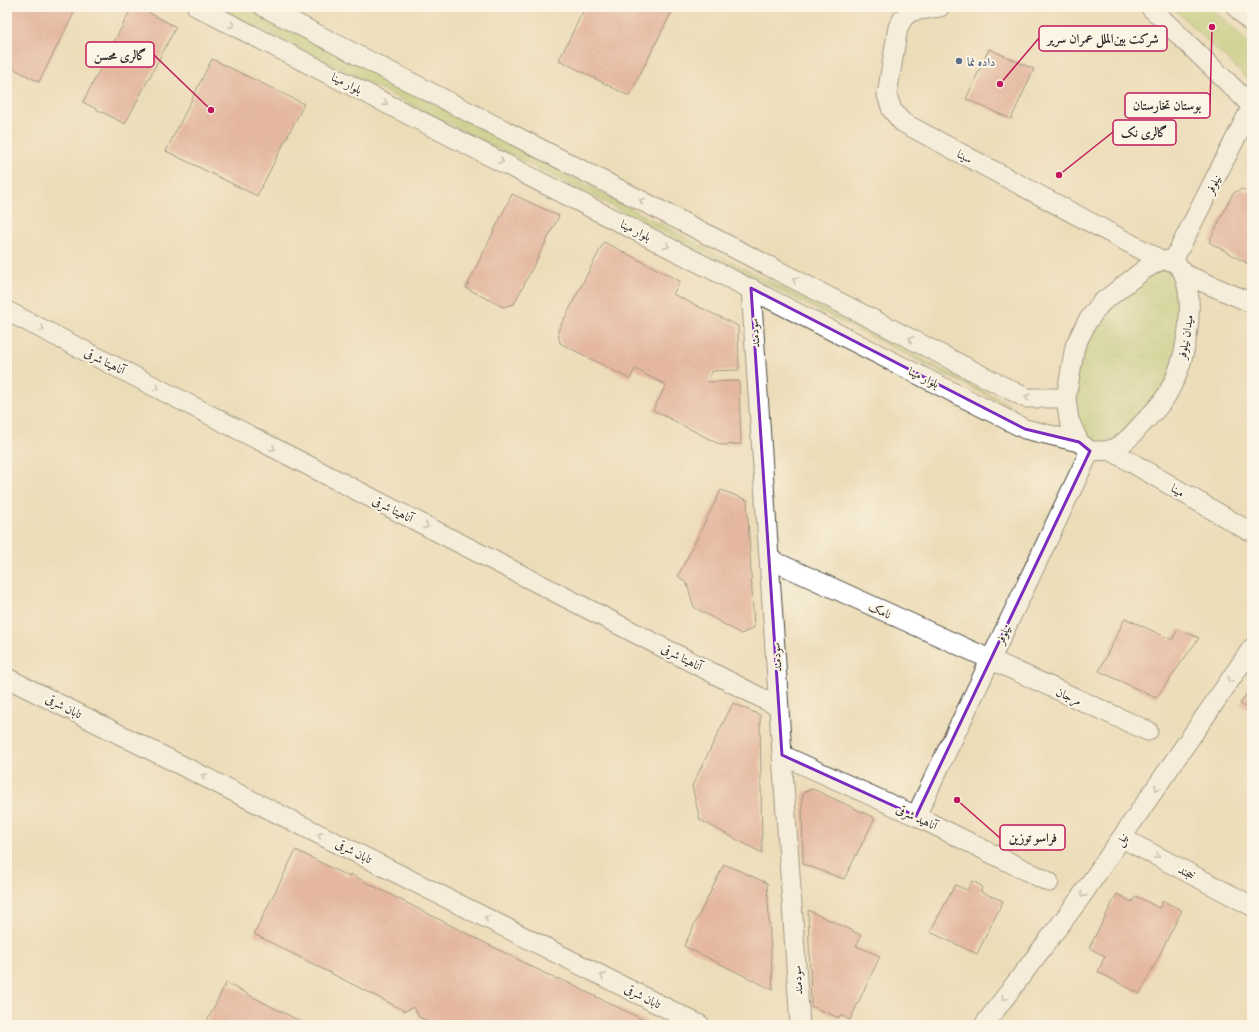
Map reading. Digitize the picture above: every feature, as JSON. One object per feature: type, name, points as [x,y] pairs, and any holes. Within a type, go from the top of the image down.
[{"type":"street","name":"بلوار مینا","points":[[197,7],[751,288],[1025,429],[1085,446]]},
{"type":"street","points":[[264,7],[1026,398],[1066,398]]},
{"type":"street","name":"سینا","points":[[940,7],[912,11],[904,17],[898,27],[887,95],[892,110],[902,122],[1173,265],[1252,303]]},
{"type":"street","name":"نیلوفر","points":[[1150,7],[1252,106],[1173,265]]},
{"type":"street","points":[[1236,7],[1252,23]]},
{"type":"street","points":[[1085,446],[1069,420],[1066,398],[1075,346],[1087,322],[1101,303],[1145,269],[1173,265]]},
{"type":"street","name":"میدان نیلوفر","points":[[1085,446],[1110,450],[1129,439],[1157,408],[1169,392],[1179,370],[1189,323],[1190,308],[1173,265]]},
{"type":"street","name":"سودمند","points":[[751,288],[800,1025]]},
{"type":"street","name":"آناهیتا شرقی","points":[[7,311],[779,706]]},
{"type":"street","name":"نیلوفر","points":[[916,816],[991,660],[1085,446]]},
{"type":"street","name":"مینا","points":[[1110,450],[1247,530]]},
{"type":"street","name":"نامک","points":[[769,559],[991,660]]},
{"type":"street","name":"نیل","points":[[984,1025],[1078,901],[1252,648]]},
{"type":"street","name":"مرجان","points":[[991,660],[1148,731]]},
{"type":"street","name":"تابان شرقی","points":[[7,678],[700,1025]]},
{"type":"street","name":"آناهید شرقی","points":[[782,755],[916,816],[1049,882]]},
{"type":"street","name":"خجند","points":[[1122,838],[1252,906]]},
{"type":"highlighted area","points":[[751,288],[1025,429],[1079,442],[1090,451],[916,816],[782,755]]},
{"type":"green space","points":[[218,7],[247,7],[722,257],[1005,402],[1012,408]]},
{"type":"green space","points":[[1172,7],[1211,7],[1252,47],[1252,83]]},
{"type":"green space","points":[[1164,269],[1171,269],[1179,284],[1182,330],[1167,385],[1126,433],[1100,444],[1087,440],[1079,425],[1073,397],[1082,349],[1094,326],[1109,308],[1150,275]]},
{"type":"building","points":[[7,7],[77,7],[39,82],[7,65]]},
{"type":"building","points":[[132,7],[138,7],[176,27],[125,124],[83,102]]},
{"type":"building","points":[[585,7],[674,7],[629,96],[559,60]]},
{"type":"building","points":[[989,49],[1034,69],[1011,119],[966,99]]},
{"type":"building","points":[[212,59],[304,104],[257,196],[166,151]]},
{"type":"building","points":[[1242,189],[1252,193],[1252,266],[1209,242],[1233,193]]},
{"type":"building","points":[[512,194],[559,216],[514,304],[503,307],[466,288]]},
{"type":"building","points":[[604,242],[680,281],[673,294],[738,326],[739,370],[712,371],[708,382],[739,381],[741,444],[721,445],[653,410],[666,385],[635,369],[630,379],[560,343],[558,331]]},
{"type":"building","points":[[721,490],[747,500],[754,628],[741,634],[694,607],[687,584],[678,576]]},
{"type":"building","points":[[1125,618],[1172,640],[1178,629],[1199,638],[1156,698],[1099,671]]},
{"type":"building","points":[[1252,685],[1252,710],[1240,704]]},
{"type":"building","points":[[733,703],[760,715],[762,853],[700,820],[692,786]]},
{"type":"building","points":[[813,789],[875,818],[844,879],[803,864],[802,799],[804,792]]},
{"type":"building","points":[[296,850],[349,877],[350,874],[556,979],[560,979],[654,1025],[435,1025],[419,1017],[414,1007],[405,1011],[254,934]]},
{"type":"building","points":[[724,864],[767,883],[773,990],[684,946]]},
{"type":"building","points":[[972,881],[982,886],[981,892],[1003,901],[977,954],[930,932],[955,885],[967,890]]},
{"type":"building","points":[[1117,894],[1132,902],[1136,896],[1159,908],[1163,901],[1182,910],[1140,994],[1098,972],[1105,956],[1089,948]]},
{"type":"building","points":[[808,910],[861,935],[856,946],[880,956],[850,1020],[840,1015],[839,1018],[811,1006]]},
{"type":"building","points":[[226,983],[280,1011],[309,1025],[205,1025]]},
{"type":"place","name":"بوستان تخارستان","points":[[1212,27]]},
{"type":"place","name":"داده نما","points":[[959,61]]},
{"type":"place","name":"شرکت بین‌الملل عمران سریر","points":[[1000,84]]},
{"type":"place","name":"گالری محسن","points":[[211,110]]},
{"type":"place","name":"گالری نک","points":[[1059,175]]},
{"type":"place","name":"فراسو توزین","points":[[957,800]]}]
